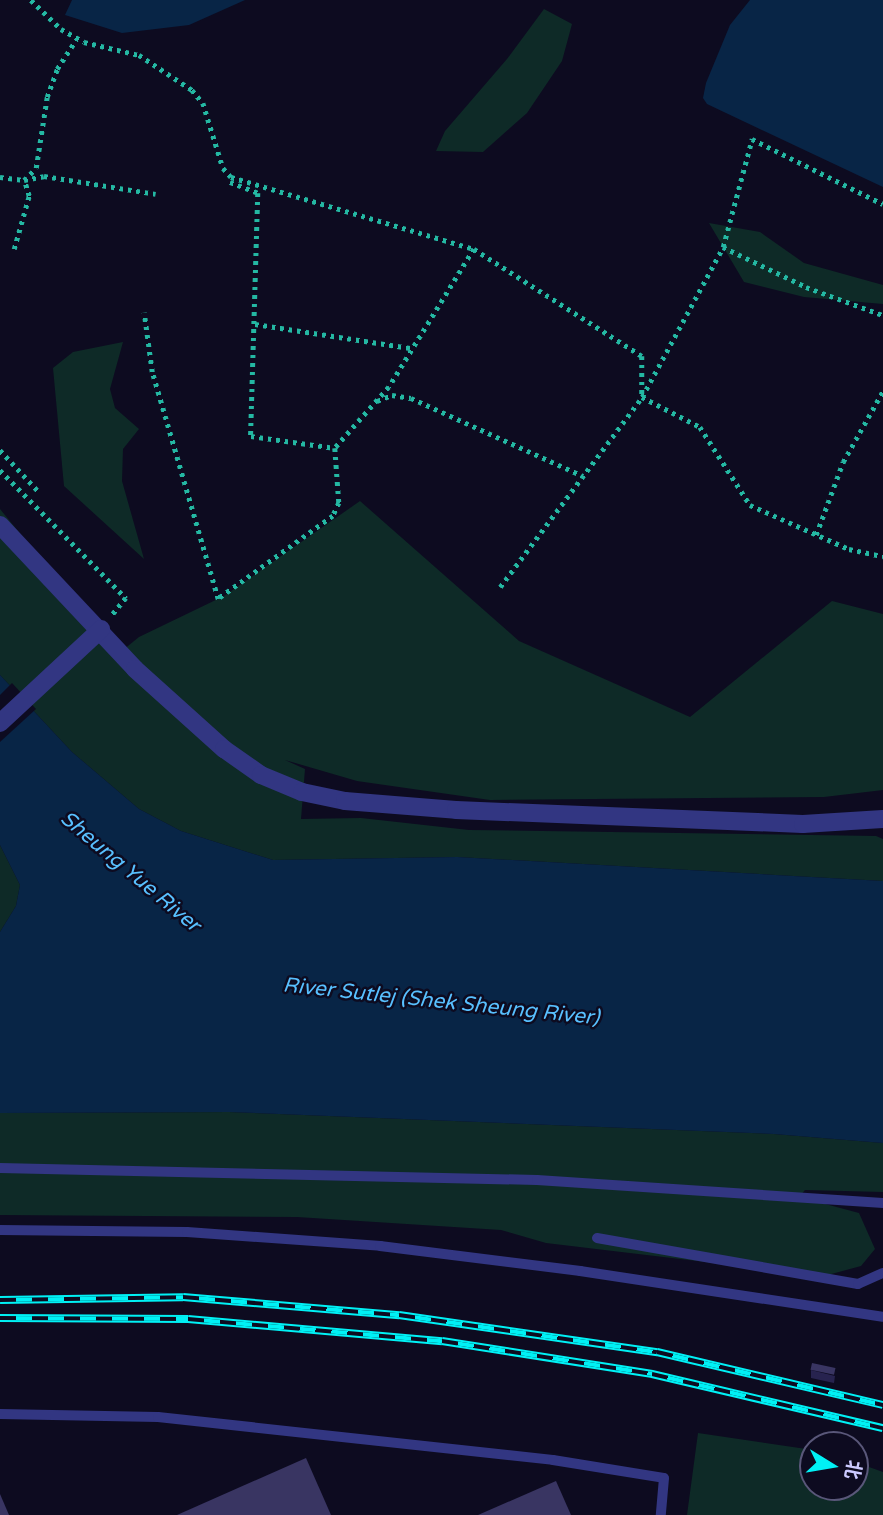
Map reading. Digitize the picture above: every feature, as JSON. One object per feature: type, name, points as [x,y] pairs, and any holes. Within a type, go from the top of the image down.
[{"type":"street","points":[[0,525],[101,629],[135,669],[224,749],[261,775],[302,792],[345,801],[456,810],[803,824],[883,819]]},
{"type":"street","points":[[0,723],[101,629]]},
{"type":"lane","points":[[0,1168],[537,1180],[883,1203]]},
{"type":"lane","points":[[0,1230],[187,1232],[380,1246],[883,1317]]},
{"type":"lane","points":[[597,1238],[858,1284],[883,1273]]},
{"type":"lane","points":[[0,1414],[158,1417],[553,1460],[664,1478],[661,1515]]},
{"type":"path","points":[[30,0],[61,29],[85,42],[139,55],[192,90],[203,103],[223,169],[231,180],[258,193],[251,436],[335,447]]},
{"type":"path","points":[[24,180],[36,168],[47,97],[57,69],[75,40]]},
{"type":"path","points":[[500,587],[642,397],[723,247],[752,139],[883,204]]},
{"type":"path","points":[[0,177],[24,180],[44,176],[156,194]]},
{"type":"path","points":[[14,249],[29,196],[24,180]]},
{"type":"path","points":[[231,180],[474,249],[642,356],[642,397]]},
{"type":"path","points":[[723,247],[806,287],[883,314]]},
{"type":"path","points":[[144,313],[152,372],[218,598],[333,516],[339,503],[335,447],[376,401],[474,249]]},
{"type":"path","points":[[255,324],[410,348]]},
{"type":"path","points":[[816,535],[843,461],[883,391]]},
{"type":"path","points":[[376,401],[392,395],[411,398],[583,476]]},
{"type":"path","points":[[642,397],[700,427],[750,505],[849,549],[883,556]]},
{"type":"path","points":[[0,450],[40,494]]},
{"type":"path","points":[[0,470],[126,598],[101,629]]},
{"type":"green space","points":[[544,9],[572,24],[562,61],[527,113],[483,152],[436,151],[445,131],[507,59]]},
{"type":"green space","points":[[709,223],[760,232],[804,263],[883,285],[883,304],[804,297],[744,282]]},
{"type":"green space","points":[[123,342],[110,389],[115,408],[139,429],[123,449],[122,481],[144,559],[64,486],[53,368],[73,352]]},
{"type":"green space","points":[[360,501],[519,641],[690,717],[832,601],[883,614],[883,790],[824,797],[490,800],[357,781],[285,760],[305,769],[301,819],[361,818],[469,830],[876,836],[883,839],[883,881],[457,857],[273,860],[181,831],[139,809],[72,752],[0,675],[0,509],[90,619],[123,650],[139,637],[224,596]]},
{"type":"green space","points":[[0,845],[20,885],[16,906],[0,932]]},
{"type":"green space","points":[[229,1112],[774,1134],[883,1143],[883,1192],[805,1190],[799,1197],[859,1213],[875,1249],[861,1266],[824,1276],[546,1243],[501,1230],[297,1217],[0,1215],[0,1113]]},
{"type":"green space","points":[[698,1433],[799,1448],[799,1501],[869,1501],[869,1467],[883,1472],[883,1515],[687,1515]]},
{"type":"water","points":[[72,0],[245,0],[189,25],[122,33],[65,15]]},
{"type":"water","points":[[750,0],[883,0],[883,187],[707,104],[703,98],[706,83],[730,25]]},
{"type":"water","points":[[0,675],[72,752],[139,809],[181,831],[273,860],[457,857],[883,881],[883,1143],[774,1134],[229,1112],[0,1113],[0,932],[16,906],[20,885],[0,845]]},
{"type":"pier","points":[[12,683],[36,709],[0,742],[0,695]]},
{"type":"building","points":[[812,1363],[835,1368],[834,1375],[811,1370]]},
{"type":"building","points":[[306,1458],[331,1515],[177,1515]]},
{"type":"building","points":[[556,1481],[571,1515],[478,1515]]},
{"type":"building","points":[[0,1494],[9,1515],[0,1515]]},
{"type":"railway","points":[[0,1300],[183,1297],[399,1315],[657,1352],[883,1405]]},
{"type":"railway","points":[[0,1318],[188,1319],[442,1341],[652,1374],[883,1428]]},
{"type":"water label","name":"Sheung Yue River","points":[[130,872]]},
{"type":"water label","name":"River Sutlej (Shek Sheung River)","points":[[441,1002]]}]
